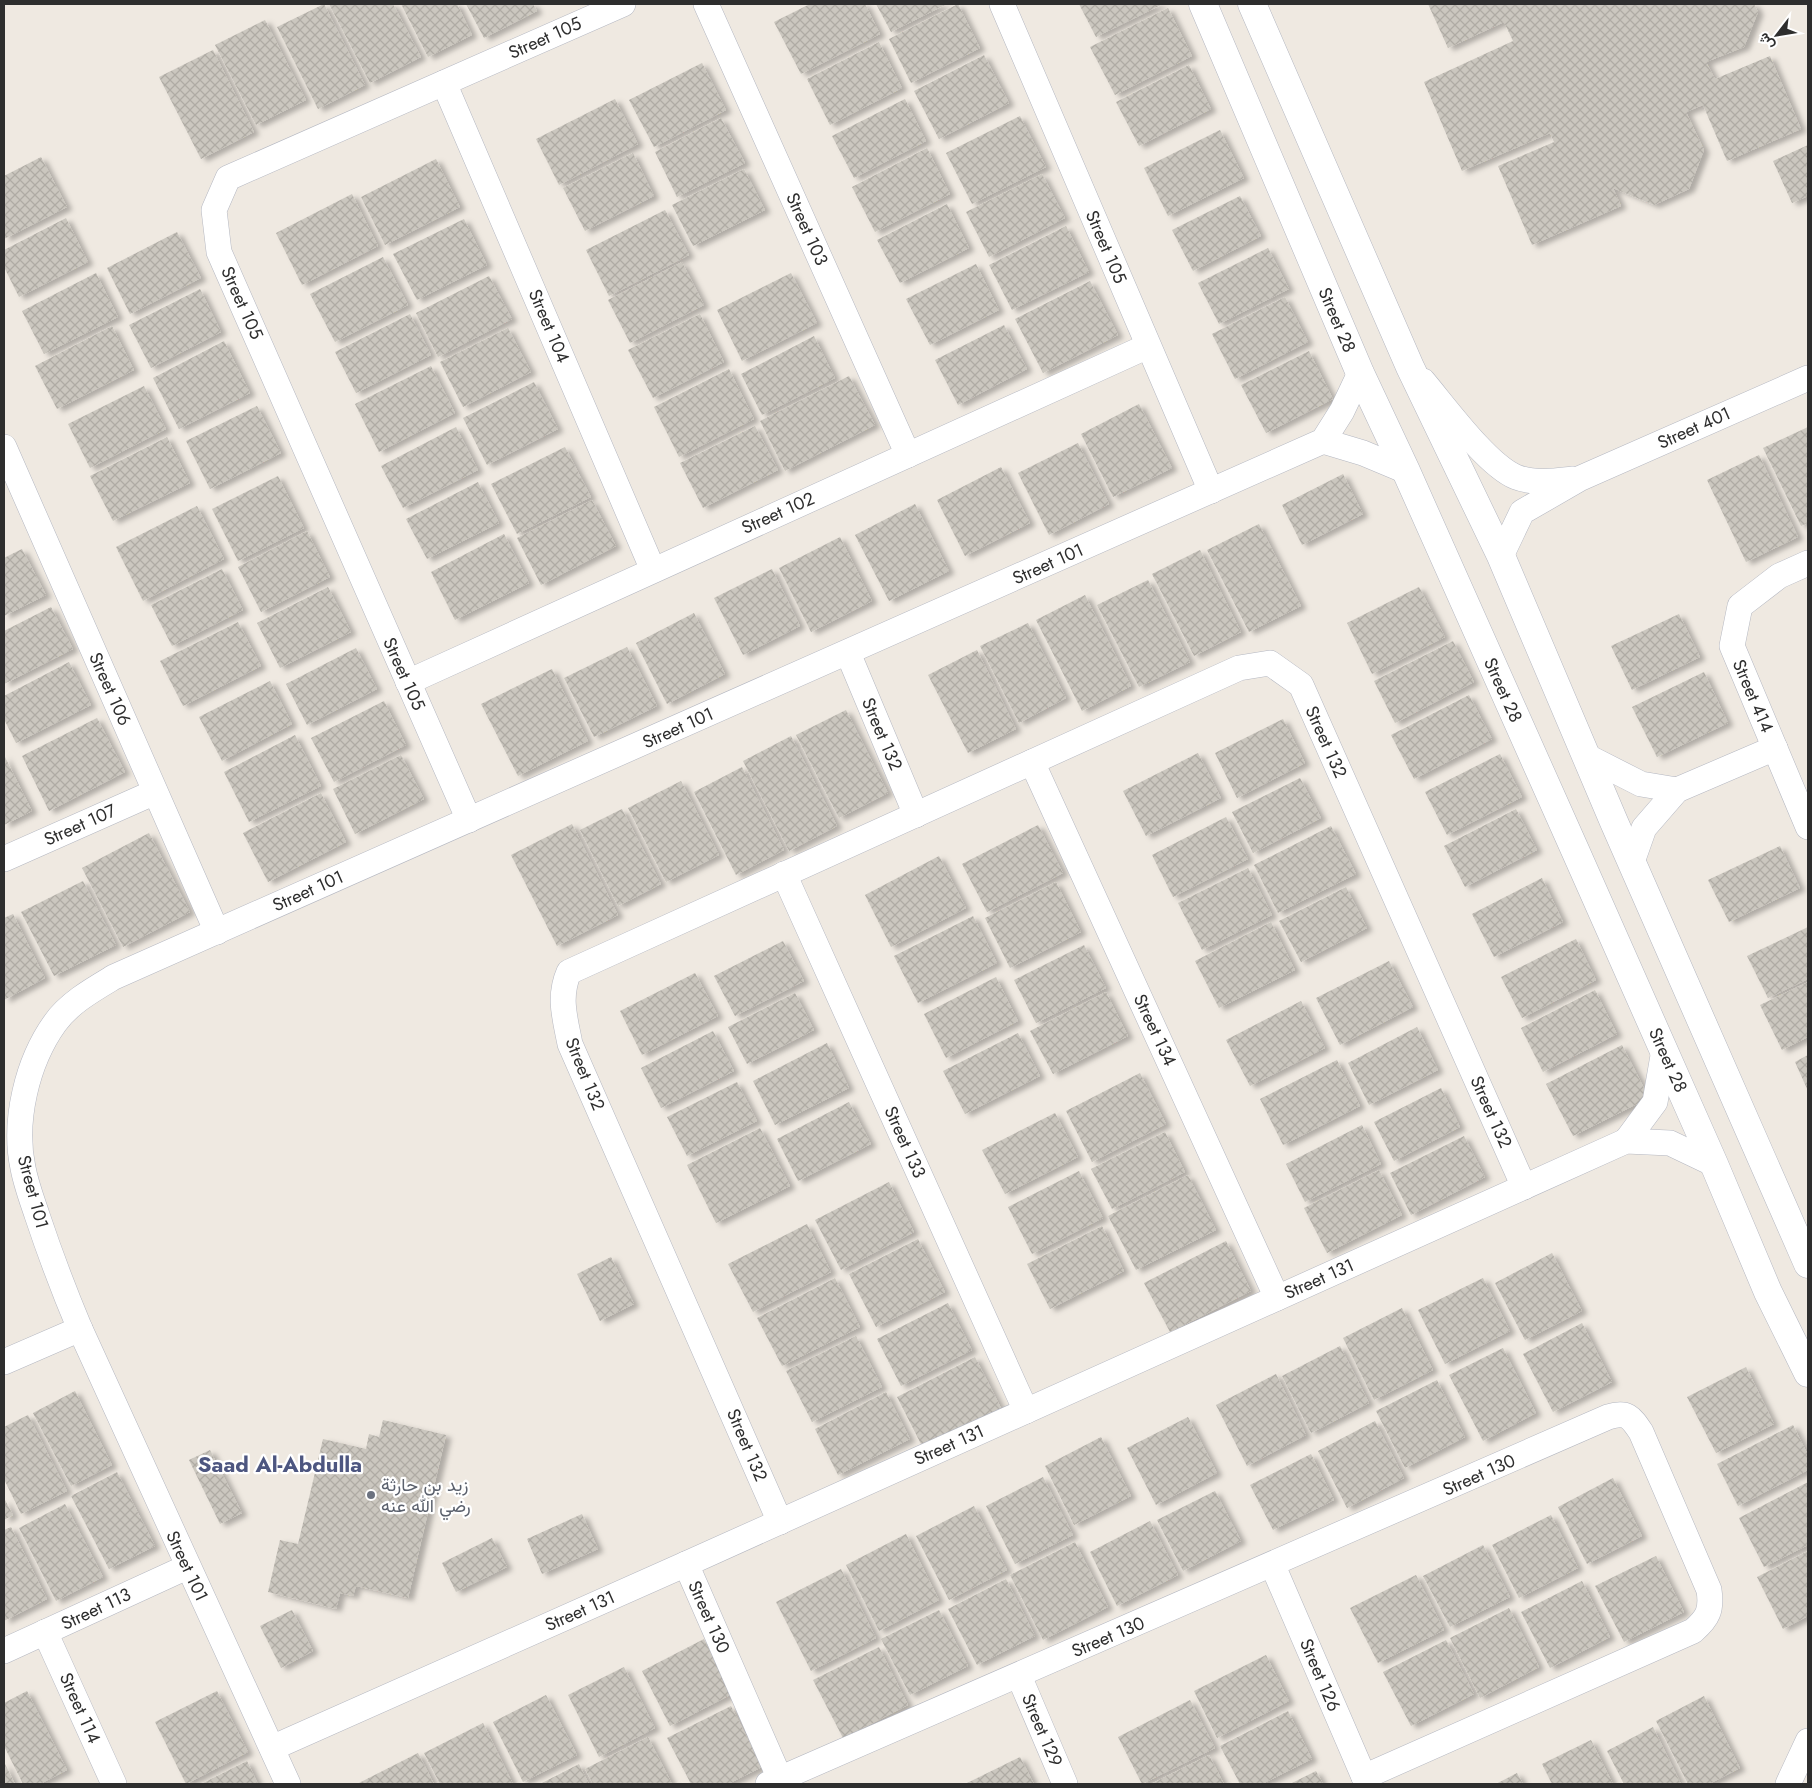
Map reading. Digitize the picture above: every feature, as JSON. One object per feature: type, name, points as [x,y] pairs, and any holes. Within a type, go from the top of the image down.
[{"type":"street","name":"Street 105","points":[[469,820],[219,252],[214,210],[228,178],[623,4]]},
{"type":"street","name":"Street 103","points":[[706,4],[908,454]]},
{"type":"street","name":"Street 105","points":[[1002,4],[1211,491]]},
{"type":"street","name":"Street 28","points":[[1203,4],[1360,373],[1406,471],[1664,1050],[1768,1292],[1808,1374]]},
{"type":"street","points":[[1252,4],[1410,366],[1501,556],[1586,756],[1808,1264]]},
{"type":"street","name":"Street 104","points":[[444,83],[654,570]]},
{"type":"street","name":"Street 102","points":[[408,682],[1148,346]]},
{"type":"street","name":"Street 401","points":[[1410,366],[1495,464],[1517,478],[1544,482],[1580,478]]},
{"type":"street","points":[[1360,373],[1342,411],[1323,441],[1363,453],[1406,471]]},
{"type":"street","name":"Street 401","points":[[1501,556],[1522,512],[1580,478],[1808,378]]},
{"type":"street","name":"Street 101","points":[[288,1784],[187,1567],[80,1329],[54,1266],[22,1167],[22,1119],[30,1072],[55,1023],[91,991],[114,977],[1323,441]]},
{"type":"street","name":"Street 106","points":[[4,447],[217,932]]},
{"type":"street","name":"Street 414","points":[[1808,563],[1779,576],[1740,606],[1732,646],[1808,827]]},
{"type":"street","name":"Street 132","points":[[848,653],[916,815]]},
{"type":"street","name":"Street 132","points":[[780,1522],[570,1044],[562,1004],[563,985],[569,972],[1239,668],[1270,663],[1301,685],[1524,1187]]},
{"type":"street","name":"Street 414","points":[[1632,862],[1644,828],[1677,790],[1775,748]]},
{"type":"street","points":[[1586,756],[1641,784],[1677,790]]},
{"type":"street","name":"Street 134","points":[[1032,762],[1277,1298]]},
{"type":"street","name":"Street 107","points":[[4,859],[155,792]]},
{"type":"street","name":"Street 133","points":[[784,874],[1026,1411]]},
{"type":"street","name":"Street 131","points":[[1626,1141],[1655,1102],[1664,1050]]},
{"type":"street","name":"Street 131","points":[[272,1748],[780,1522],[1626,1141],[1670,1143],[1714,1164]]},
{"type":"street","points":[[4,1362],[80,1329]]},
{"type":"street","name":"Street 130","points":[[686,1564],[774,1782],[1619,1414],[1628,1416],[1638,1427],[1709,1590],[1711,1605],[1709,1615],[1693,1631],[1365,1780]]},
{"type":"street","name":"Street 126","points":[[1273,1566],[1365,1780]]},
{"type":"street","name":"Street 113","points":[[4,1651],[187,1567]]},
{"type":"street","name":"Street 114","points":[[45,1632],[114,1784]]},
{"type":"street","name":"Street 129","points":[[1019,1676],[1064,1784]]},
{"type":"street","points":[[1788,1784],[1808,1741]]},
{"type":"building","points":[[324,4],[365,85],[318,109],[277,27]]},
{"type":"building","points":[[329,4],[393,4],[421,57],[370,83]]},
{"type":"building","points":[[401,4],[457,4],[472,35],[428,57]]},
{"type":"building","points":[[466,4],[533,4],[537,11],[484,38]]},
{"type":"building","points":[[810,4],[865,4],[880,34],[801,74],[774,22]]},
{"type":"building","points":[[876,4],[947,4],[891,32]]},
{"type":"building","points":[[958,4],[980,48],[911,83],[889,39]]},
{"type":"building","points":[[1079,4],[1163,4],[1096,37]]},
{"type":"building","points":[[1428,4],[1754,4],[1758,12],[1744,47],[1706,62],[1715,79],[1770,56],[1801,129],[1727,161],[1703,105],[1686,112],[1704,150],[1689,189],[1654,205],[1613,188],[1621,206],[1532,245],[1498,166],[1554,142],[1550,133],[1462,171],[1424,82],[1513,41],[1504,22],[1448,48]]},
{"type":"building","points":[[1168,8],[1192,56],[1115,95],[1090,47]]},
{"type":"building","points":[[265,20],[306,100],[256,125],[215,45]]},
{"type":"building","points":[[879,42],[902,88],[830,125],[807,79]]},
{"type":"building","points":[[213,50],[254,132],[201,159],[159,77]]},
{"type":"building","points":[[984,55],[1009,103],[939,139],[914,91]]},
{"type":"building","points":[[702,63],[726,110],[654,147],[629,100]]},
{"type":"building","points":[[1189,65],[1211,109],[1139,146],[1116,102]]},
{"type":"building","points":[[615,99],[638,144],[559,185],[536,139]]},
{"type":"building","points":[[905,99],[926,141],[854,178],[832,136]]},
{"type":"building","points":[[1020,116],[1046,167],[972,204],[946,153]]},
{"type":"building","points":[[721,118],[745,163],[677,197],[655,152]]},
{"type":"building","points":[[1220,130],[1244,178],[1168,216],[1144,168]]},
{"type":"building","points":[[1808,145],[1808,165],[1806,166],[1808,171],[1808,196],[1792,203],[1773,161]]},
{"type":"building","points":[[927,148],[950,194],[875,232],[852,187]]},
{"type":"building","points":[[633,153],[654,196],[585,231],[563,188]]},
{"type":"building","points":[[41,157],[67,207],[4,239],[4,176]]},
{"type":"building","points":[[436,159],[460,207],[385,245],[361,197]]},
{"type":"building","points":[[744,169],[765,210],[693,246],[672,205]]},
{"type":"building","points":[[1042,174],[1065,218],[989,257],[966,212]]},
{"type":"building","points":[[352,194],[378,246],[302,285],[276,233]]},
{"type":"building","points":[[1240,196],[1261,236],[1193,271],[1172,230]]},
{"type":"building","points":[[947,204],[969,248],[900,283],[877,240]]},
{"type":"building","points":[[665,210],[689,255],[609,296],[586,250]]},
{"type":"building","points":[[66,218],[88,262],[19,297],[4,267],[4,250]]},
{"type":"building","points":[[464,219],[487,265],[417,300],[393,254]]},
{"type":"building","points":[[1066,226],[1089,272],[1012,310],[989,265]]},
{"type":"building","points":[[177,232],[201,278],[130,314],[107,268]]},
{"type":"building","points":[[1268,248],[1289,289],[1219,324],[1198,283]]},
{"type":"building","points":[[383,257],[408,305],[335,342],[310,294]]},
{"type":"building","points":[[682,262],[704,305],[630,343],[608,300]]},
{"type":"building","points":[[976,264],[999,310],[930,345],[906,299]]},
{"type":"building","points":[[96,273],[118,317],[44,354],[22,311]]},
{"type":"building","points":[[791,273],[817,323],[742,361],[717,310]]},
{"type":"building","points":[[489,276],[512,319],[438,357],[416,313]]},
{"type":"building","points":[[1090,281],[1118,335],[1043,373],[1015,319]]},
{"type":"building","points":[[200,289],[221,332],[151,368],[129,325]]},
{"type":"building","points":[[1285,297],[1308,342],[1235,379],[1212,334]]},
{"type":"building","points":[[410,314],[431,355],[356,393],[335,352]]},
{"type":"building","points":[[700,314],[724,362],[653,398],[628,350]]},
{"type":"building","points":[[1004,325],[1027,369],[958,405],[935,360]]},
{"type":"building","points":[[112,326],[134,370],[57,409],[35,366]]},
{"type":"building","points":[[508,328],[531,372],[463,407],[440,362]]},
{"type":"building","points":[[814,336],[835,378],[762,415],[741,374]]},
{"type":"building","points":[[224,341],[250,393],[179,429],[153,378]]},
{"type":"building","points":[[1309,351],[1333,399],[1266,433],[1241,385]]},
{"type":"building","points":[[431,366],[455,413],[379,452],[355,404]]},
{"type":"building","points":[[729,369],[754,419],[679,457],[654,407]]},
{"type":"building","points":[[849,376],[875,425],[785,471],[760,421]]},
{"type":"building","points":[[534,382],[558,429],[487,465],[463,418]]},
{"type":"building","points":[[144,386],[166,429],[90,468],[68,424]]},
{"type":"building","points":[[1139,404],[1172,468],[1113,497],[1081,434]]},
{"type":"building","points":[[257,406],[281,453],[210,489],[186,441]]},
{"type":"building","points":[[755,426],[778,470],[703,508],[680,463]]},
{"type":"building","points":[[456,427],[478,470],[403,508],[381,466]]},
{"type":"building","points":[[1808,427],[1808,523],[1801,526],[1763,448]]},
{"type":"building","points":[[167,437],[190,483],[113,521],[90,476]]},
{"type":"building","points":[[1078,443],[1109,504],[1049,535],[1018,473]]},
{"type":"building","points":[[565,447],[591,497],[517,534],[491,484]]},
{"type":"building","points":[[1759,455],[1798,537],[1746,562],[1707,480]]},
{"type":"building","points":[[1001,467],[1030,523],[965,556],[937,500]]},
{"type":"building","points":[[1343,474],[1363,514],[1302,545],[1282,505]]},
{"type":"building","points":[[278,476],[304,528],[238,561],[212,509]]},
{"type":"building","points":[[478,482],[499,523],[427,559],[406,519]]},
{"type":"building","points":[[592,500],[616,546],[541,585],[517,538]]},
{"type":"building","points":[[915,504],[949,571],[889,601],[855,535]]},
{"type":"building","points":[[197,506],[224,559],[143,601],[116,547]]},
{"type":"building","points":[[1259,524],[1301,606],[1249,632],[1207,550]]},
{"type":"building","points":[[307,531],[330,577],[261,612],[238,567]]},
{"type":"building","points":[[504,534],[529,583],[455,620],[431,572]]},
{"type":"building","points":[[840,537],[872,601],[811,632],[779,568]]},
{"type":"building","points":[[22,549],[46,595],[4,616],[4,558]]},
{"type":"building","points":[[1200,550],[1241,632],[1194,656],[1152,574]]},
{"type":"building","points":[[222,569],[243,610],[172,646],[151,605]]},
{"type":"building","points":[[772,569],[800,626],[743,655],[714,598]]},
{"type":"building","points":[[1148,580],[1190,662],[1139,687],[1097,605]]},
{"type":"building","points":[[328,587],[351,632],[280,668],[257,623]]},
{"type":"building","points":[[1419,587],[1445,637],[1372,674],[1347,623]]},
{"type":"building","points":[[1085,595],[1131,686],[1082,711],[1036,620]]},
{"type":"building","points":[[51,607],[73,649],[4,684],[4,631]]},
{"type":"building","points":[[694,613],[725,674],[667,704],[636,643]]},
{"type":"building","points":[[1679,614],[1700,657],[1632,690],[1611,646]]},
{"type":"building","points":[[238,622],[261,666],[183,706],[160,661]]},
{"type":"building","points":[[1028,623],[1066,698],[1019,723],[980,646]]},
{"type":"building","points":[[1453,641],[1474,682],[1395,723],[1374,681]]},
{"type":"building","points":[[627,647],[657,706],[594,737],[564,678]]},
{"type":"building","points":[[356,648],[377,689],[307,725],[286,684]]},
{"type":"building","points":[[977,650],[1016,729],[968,753],[928,675]]},
{"type":"building","points":[[69,662],[91,705],[16,743],[4,719],[4,696]]},
{"type":"building","points":[[552,669],[588,741],[518,776],[481,704]]},
{"type":"building","points":[[1704,672],[1728,723],[1657,757],[1632,707]]},
{"type":"building","points":[[270,681],[292,724],[222,761],[199,717]]},
{"type":"building","points":[[1469,695],[1492,739],[1414,779],[1391,735]]},
{"type":"building","points":[[384,701],[406,745],[334,782],[311,738]]},
{"type":"building","points":[[846,710],[888,793],[839,818],[796,735]]},
{"type":"building","points":[[97,718],[125,772],[49,811],[22,756]]},
{"type":"building","points":[[1283,719],[1305,763],[1237,798],[1215,753]]},
{"type":"building","points":[[295,735],[321,786],[249,822],[224,772]]},
{"type":"building","points":[[791,736],[837,826],[789,851],[743,761]]},
{"type":"building","points":[[1198,753],[1221,798],[1146,836],[1123,791]]},
{"type":"building","points":[[1500,754],[1522,797],[1447,835],[1425,792]]},
{"type":"building","points":[[4,755],[32,811],[4,825]]},
{"type":"building","points":[[401,755],[424,799],[355,834],[333,789]]},
{"type":"building","points":[[742,767],[784,850],[736,875],[694,792]]},
{"type":"building","points":[[1300,778],[1321,818],[1253,853],[1232,812]]},
{"type":"building","points":[[681,781],[719,855],[666,882],[628,808]]},
{"type":"building","points":[[321,793],[346,842],[268,882],[243,833]]},
{"type":"building","points":[[622,809],[661,884],[618,906],[580,830]]},
{"type":"building","points":[[1516,809],[1537,850],[1465,887],[1444,846]]},
{"type":"building","points":[[1226,817],[1248,859],[1173,897],[1152,855]]},
{"type":"building","points":[[572,824],[618,915],[557,946],[511,855]]},
{"type":"building","points":[[1038,825],[1063,873],[987,912],[962,864]]},
{"type":"building","points":[[1331,826],[1356,874],[1278,913],[1254,865]]},
{"type":"building","points":[[149,833],[190,912],[123,947],[82,868]]},
{"type":"building","points":[[1780,846],[1800,888],[1729,922],[1708,880]]},
{"type":"building","points":[[939,856],[966,908],[891,947],[865,895]]},
{"type":"building","points":[[1248,868],[1272,915],[1202,950],[1178,903]]},
{"type":"building","points":[[1542,878],[1563,922],[1494,957],[1472,914]]},
{"type":"building","points":[[83,881],[116,945],[54,976],[21,912]]},
{"type":"building","points":[[1056,882],[1081,932],[1010,968],[985,918]]},
{"type":"building","points":[[1346,887],[1367,928],[1301,962],[1279,921]]},
{"type":"building","points":[[13,914],[45,978],[4,1000],[4,918]]},
{"type":"building","points":[[973,916],[997,963],[918,1003],[894,956]]},
{"type":"building","points":[[1271,922],[1295,970],[1219,1008],[1195,961]]},
{"type":"building","points":[[1808,927],[1808,979],[1768,998],[1747,956]]},
{"type":"building","points":[[1576,939],[1596,980],[1522,1018],[1501,977]]},
{"type":"building","points":[[783,941],[804,981],[735,1016],[714,976]]},
{"type":"building","points":[[1084,945],[1106,988],[1036,1023],[1014,980]]},
{"type":"building","points":[[1389,961],[1413,1007],[1340,1045],[1316,998]]},
{"type":"building","points":[[695,973],[718,1016],[642,1055],[620,1011]]},
{"type":"building","points":[[996,977],[1018,1021],[946,1058],[924,1014]]},
{"type":"building","points":[[1808,982],[1808,1037],[1782,1050],[1760,1005]]},
{"type":"building","points":[[1595,990],[1617,1034],[1543,1072],[1521,1028]]},
{"type":"building","points":[[1106,992],[1128,1036],[1053,1074],[1030,1031]]},
{"type":"building","points":[[795,993],[814,1030],[747,1064],[728,1027]]},
{"type":"building","points":[[1301,1001],[1325,1048],[1250,1086],[1226,1040]]},
{"type":"building","points":[[1417,1027],[1438,1070],[1369,1105],[1348,1063]]},
{"type":"building","points":[[713,1031],[734,1071],[661,1108],[641,1068]]},
{"type":"building","points":[[1018,1033],[1040,1076],[965,1114],[943,1071]]},
{"type":"building","points":[[827,1043],[849,1088],[775,1125],[753,1081]]},
{"type":"building","points":[[1622,1045],[1649,1098],[1573,1136],[1546,1084]]},
{"type":"building","points":[[1808,1055],[1808,1091],[1795,1062]]},
{"type":"building","points":[[1337,1060],[1360,1106],[1283,1145],[1260,1099]]},
{"type":"building","points":[[1140,1073],[1166,1124],[1092,1162],[1066,1111]]},
{"type":"building","points":[[737,1082],[757,1121],[687,1156],[667,1117]]},
{"type":"building","points":[[1441,1088],[1460,1127],[1394,1161],[1374,1122]]},
{"type":"building","points":[[849,1102],[871,1144],[798,1181],[777,1139]]},
{"type":"building","points":[[1055,1113],[1078,1157],[1005,1194],[982,1150]]},
{"type":"building","points":[[1362,1125],[1381,1164],[1305,1202],[1286,1164]]},
{"type":"building","points":[[760,1128],[790,1186],[716,1223],[687,1165]]},
{"type":"building","points":[[1165,1132],[1185,1172],[1112,1209],[1091,1169]]},
{"type":"building","points":[[1464,1136],[1485,1177],[1411,1215],[1390,1173]]},
{"type":"building","points":[[1379,1170],[1402,1215],[1327,1253],[1304,1208]]},
{"type":"building","points":[[1079,1171],[1103,1218],[1032,1254],[1008,1207]]},
{"type":"building","points":[[1188,1175],[1216,1230],[1136,1270],[1108,1216]]},
{"type":"building","points":[[889,1182],[914,1232],[841,1270],[815,1220]]},
{"type":"building","points":[[807,1224],[831,1272],[753,1312],[728,1264]]},
{"type":"building","points":[[1102,1226],[1124,1271],[1050,1309],[1027,1264]]},
{"type":"building","points":[[918,1239],[945,1292],[876,1327],[849,1274]]},
{"type":"building","points":[[1226,1241],[1251,1291],[1170,1332],[1144,1283]]},
{"type":"building","points":[[1552,1253],[1582,1311],[1525,1340],[1495,1283]]},
{"type":"building","points":[[611,1257],[634,1304],[600,1321],[577,1274]]},
{"type":"building","points":[[835,1278],[860,1327],[782,1366],[757,1318]]},
{"type":"building","points":[[1483,1278],[1510,1331],[1445,1364],[1418,1310]]},
{"type":"building","points":[[948,1303],[972,1350],[901,1386],[877,1339]]},
{"type":"building","points":[[1402,1308],[1433,1370],[1374,1400],[1343,1338]]},
{"type":"building","points":[[1582,1323],[1612,1382],[1553,1412],[1523,1354]]},
{"type":"building","points":[[856,1336],[882,1387],[812,1422],[786,1371]]},
{"type":"building","points":[[1340,1346],[1369,1403],[1311,1433],[1282,1376]]},
{"type":"building","points":[[1503,1348],[1536,1413],[1483,1441],[1449,1375]]},
{"type":"building","points":[[975,1357],[1001,1408],[923,1448],[897,1397]]},
{"type":"building","points":[[1746,1367],[1774,1424],[1716,1453],[1687,1397]]},
{"type":"building","points":[[1276,1374],[1306,1435],[1247,1466],[1216,1405]]},
{"type":"building","points":[[1437,1380],[1465,1437],[1405,1468],[1376,1411]]},
{"type":"building","points":[[75,1391],[112,1465],[71,1486],[33,1413]]},
{"type":"building","points":[[886,1392],[910,1439],[838,1475],[815,1429]]},
{"type":"building","points":[[28,1415],[67,1491],[21,1514],[4,1479],[4,1427]]},
{"type":"building","points":[[1188,1417],[1217,1473],[1156,1505],[1127,1448]]},
{"type":"building","name":"زيد بن حارثة رضي الله عنه","points":[[383,1420],[446,1435],[408,1598],[356,1586],[353,1596],[340,1593],[336,1609],[268,1592],[280,1540],[298,1544],[323,1439],[366,1449],[369,1434],[379,1437]]},
{"type":"building","points":[[1375,1421],[1404,1478],[1347,1508],[1318,1451]]},
{"type":"building","points":[[1793,1425],[1808,1455],[1808,1470],[1738,1506],[1717,1464]]},
{"type":"building","points":[[1101,1437],[1131,1496],[1074,1525],[1045,1466]]},
{"type":"building","points":[[210,1450],[242,1513],[220,1524],[189,1460]]},
{"type":"building","points":[[1311,1454],[1334,1500],[1273,1530],[1250,1485]]},
{"type":"building","points":[[117,1472],[155,1546],[109,1569],[71,1496]]},
{"type":"building","points":[[1043,1477],[1073,1535],[1015,1564],[986,1506]]},
{"type":"building","points":[[1613,1478],[1642,1536],[1587,1564],[1558,1507]]},
{"type":"building","points":[[1808,1482],[1808,1545],[1764,1567],[1739,1518]]},
{"type":"building","points":[[1215,1491],[1241,1541],[1183,1571],[1157,1520]]},
{"type":"building","points":[[4,1498],[13,1515],[4,1520]]},
{"type":"building","points":[[65,1504],[103,1577],[56,1601],[19,1528]]},
{"type":"building","points":[[974,1506],[1007,1570],[949,1600],[916,1536]]},
{"type":"building","points":[[582,1514],[598,1549],[542,1574],[527,1539]]},
{"type":"building","points":[[1551,1515],[1578,1568],[1519,1598],[1492,1545]]},
{"type":"building","points":[[1150,1521],[1178,1575],[1117,1606],[1090,1552]]},
{"type":"building","points":[[11,1527],[47,1599],[4,1621],[4,1530]]},
{"type":"building","points":[[906,1534],[939,1600],[879,1631],[846,1565]]},
{"type":"building","points":[[492,1538],[507,1567],[456,1592],[442,1563]]},
{"type":"building","points":[[1075,1542],[1108,1607],[1043,1640],[1010,1575]]},
{"type":"building","points":[[1483,1545],[1510,1597],[1450,1627],[1423,1576]]},
{"type":"building","points":[[1808,1551],[1808,1616],[1783,1629],[1757,1577]]},
{"type":"building","points":[[1656,1556],[1684,1612],[1624,1642],[1595,1586]]},
{"type":"building","points":[[841,1569],[876,1638],[811,1671],[776,1602]]},
{"type":"building","points":[[1416,1575],[1444,1630],[1378,1663],[1350,1608]]},
{"type":"building","points":[[1006,1579],[1035,1636],[977,1665],[948,1609]]},
{"type":"building","points":[[1582,1581],[1610,1637],[1550,1668],[1521,1612]]},
{"type":"building","points":[[1509,1608],[1539,1667],[1480,1698],[1450,1638]]},
{"type":"building","points":[[292,1610],[313,1651],[281,1668],[260,1626]]},
{"type":"building","points":[[939,1610],[968,1666],[910,1695],[881,1639]]},
{"type":"building","points":[[704,1639],[732,1694],[670,1726],[642,1671]]},
{"type":"building","points":[[1446,1640],[1474,1694],[1411,1726],[1383,1672]]},
{"type":"building","points":[[879,1647],[908,1705],[843,1738],[813,1680]]},
{"type":"building","points":[[1266,1655],[1289,1701],[1217,1738],[1194,1691]]},
{"type":"building","points":[[624,1667],[655,1728],[599,1757],[568,1695]]},
{"type":"building","points":[[27,1691],[67,1770],[40,1784],[23,1784],[4,1746],[4,1703]]},
{"type":"building","points":[[217,1691],[248,1752],[186,1784],[155,1722]]},
{"type":"building","points":[[546,1695],[577,1755],[523,1782],[493,1722]]},
{"type":"building","points":[[1704,1696],[1740,1768],[1709,1784],[1688,1784],[1656,1721]]},
{"type":"building","points":[[1190,1700],[1215,1748],[1142,1784],[1118,1737]]},
{"type":"building","points":[[731,1706],[762,1767],[728,1784],[691,1784],[667,1738]]},
{"type":"building","points":[[1288,1711],[1312,1759],[1262,1784],[1240,1784],[1220,1746]]},
{"type":"building","points":[[483,1723],[513,1784],[440,1784],[424,1753]]},
{"type":"building","points":[[1653,1727],[1681,1784],[1624,1784],[1607,1751]]},
{"type":"building","points":[[648,1737],[672,1784],[593,1784],[585,1769]]},
{"type":"building","points":[[1591,1740],[1613,1784],[1552,1784],[1542,1764]]},
{"type":"building","points":[[418,1753],[434,1784],[357,1784]]},
{"type":"building","points":[[1209,1755],[1224,1784],[1151,1784]]},
{"type":"building","points":[[1020,1757],[1034,1784],[965,1784]]},
{"type":"building","points":[[247,1761],[258,1784],[201,1784]]},
{"type":"building","points":[[4,1762],[15,1784],[4,1784]]},
{"type":"building","points":[[579,1764],[589,1784],[540,1784]]},
{"type":"building","points":[[1316,1771],[1323,1784],[1290,1784]]},
{"type":"building","points":[[1517,1773],[1523,1784],[1496,1784]]},
{"type":"place","name":"زيد بن حارثة رضي الله عنه","points":[[371,1495]]},
{"type":"district","name":"Saad Al-Abdulla","points":[[280,1464]]}]
